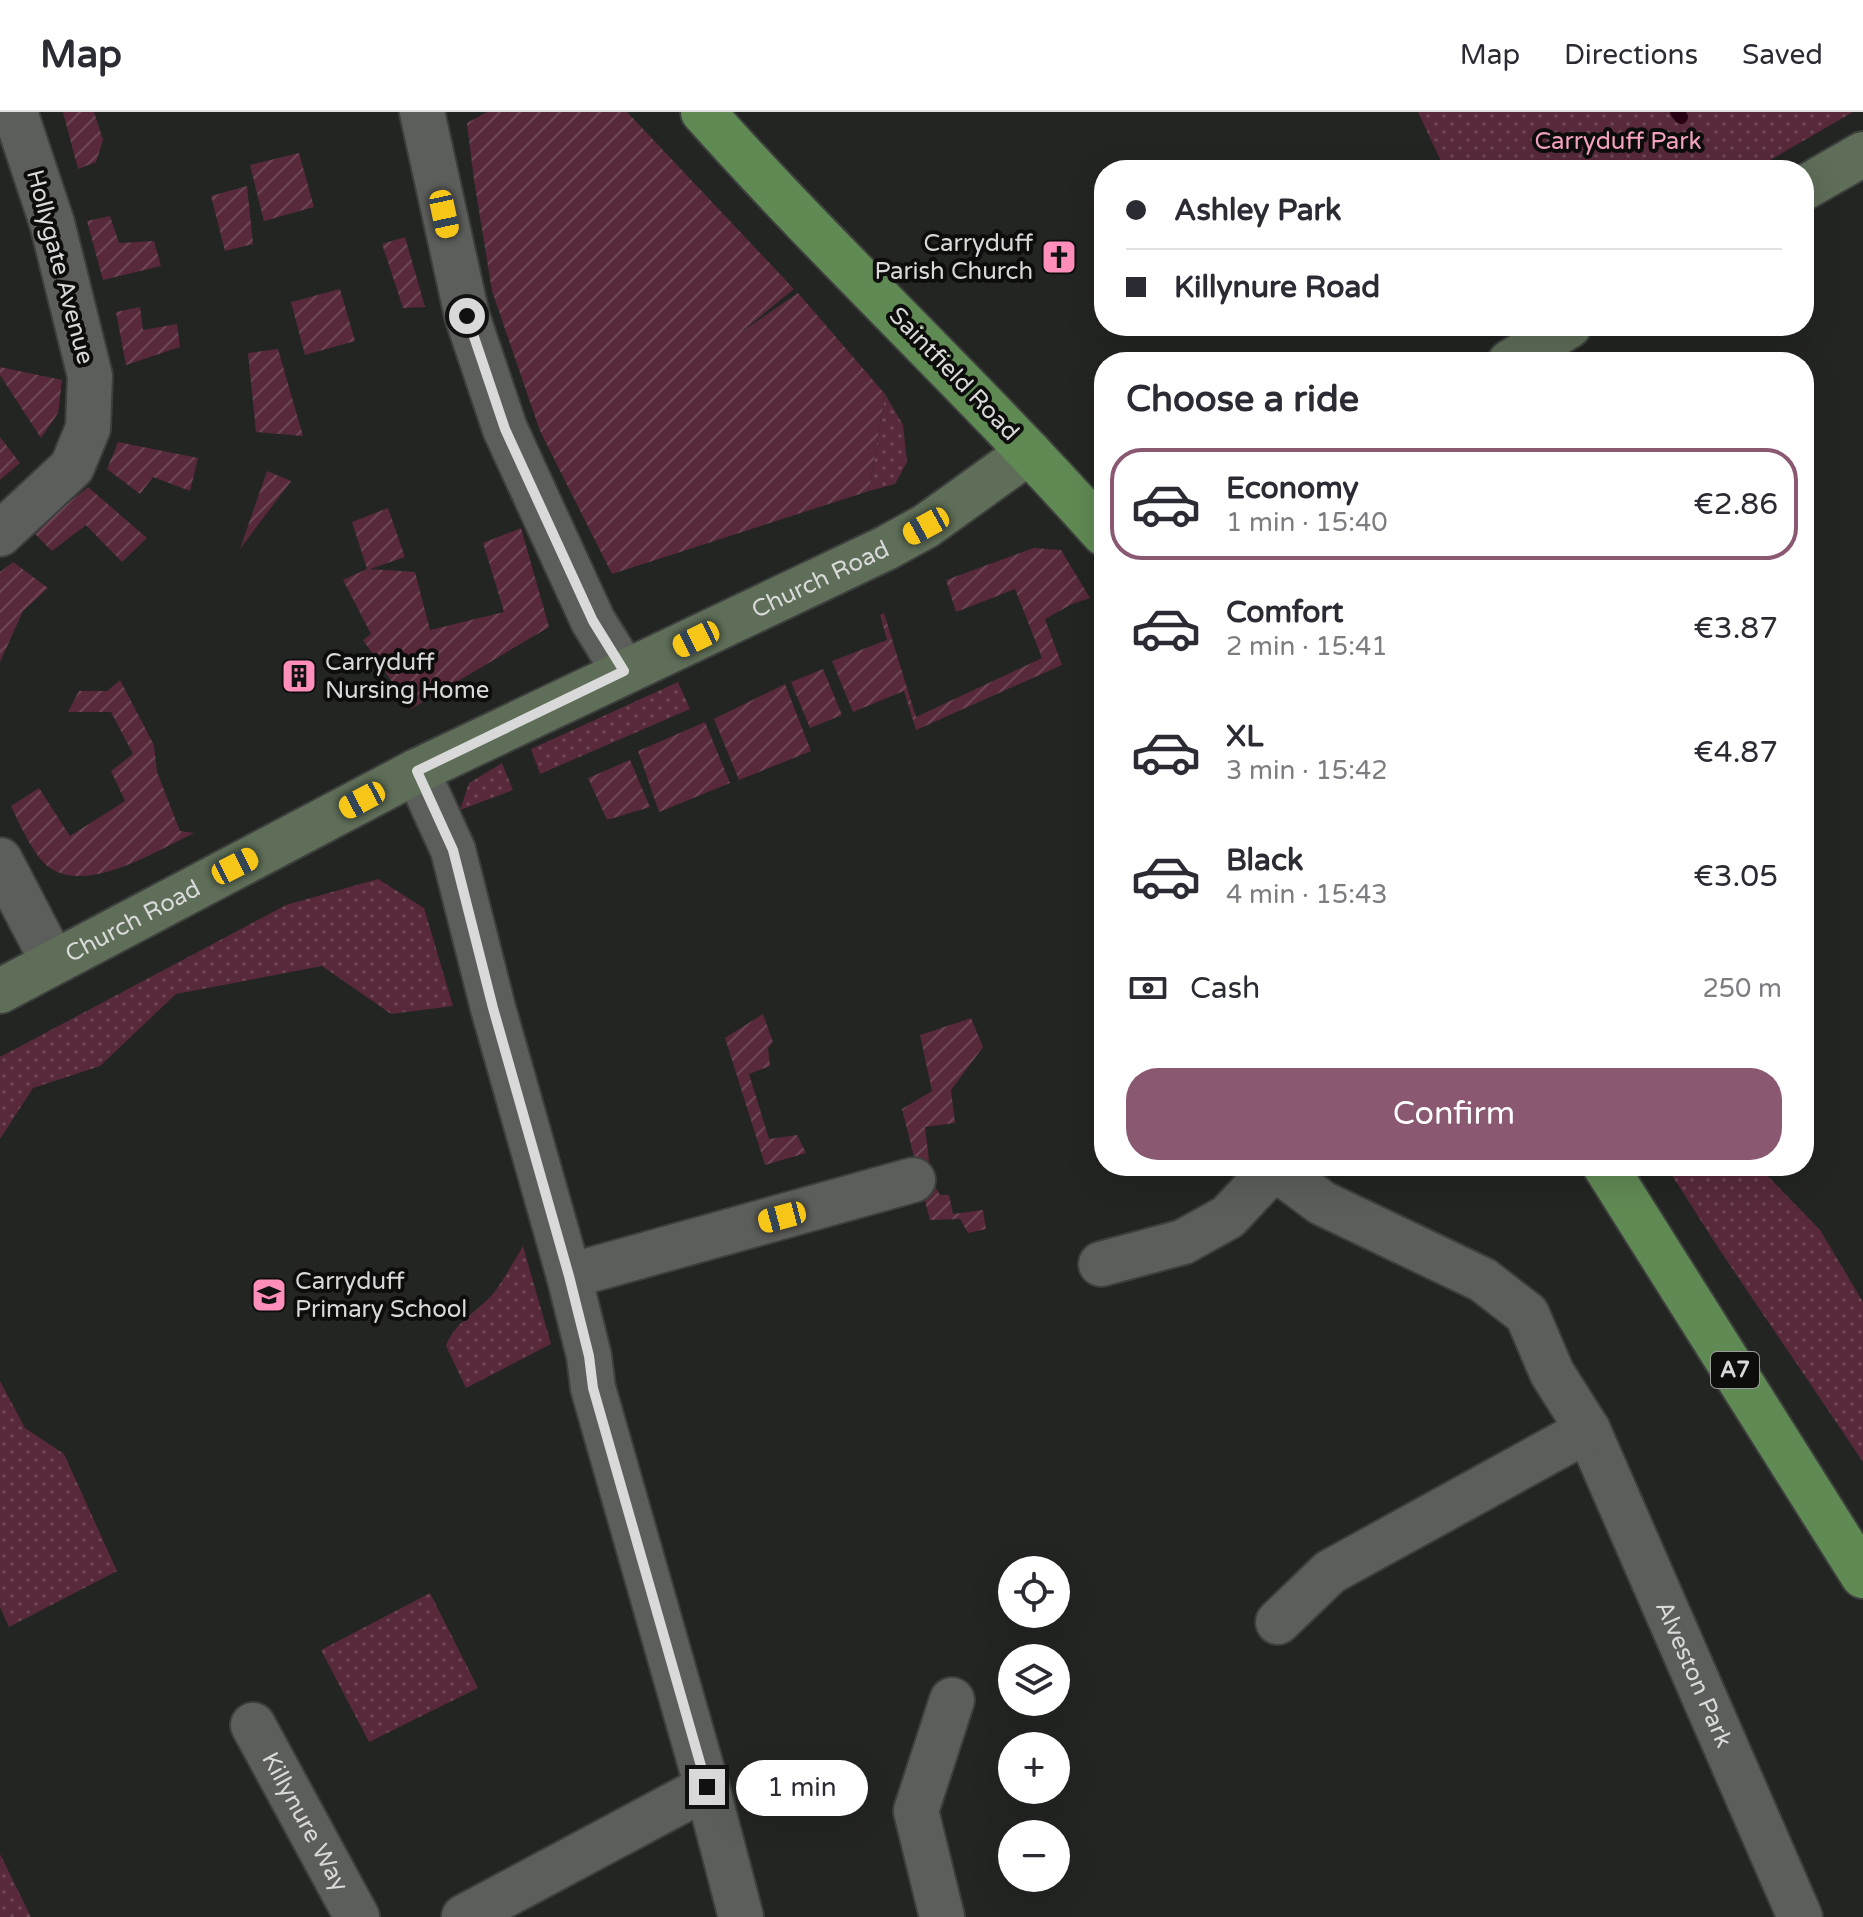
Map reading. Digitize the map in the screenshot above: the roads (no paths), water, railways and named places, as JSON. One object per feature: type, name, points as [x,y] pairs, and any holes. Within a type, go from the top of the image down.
[{"type":"highway","name":"Saintfield Road","points":[[703,112],[1094,523]]},
{"type":"highway","name":"A7","points":[[1611,1176],[1863,1576]]},
{"type":"main road","points":[[1814,182],[1863,154]]},
{"type":"main road","points":[[1526,352],[1553,336]]},
{"type":"main road","name":"Church Road","points":[[0,991],[417,771],[886,548],[926,526],[1029,452]]},
{"type":"street","name":"Hollygate Avenue","points":[[0,534],[72,467],[88,428],[90,376],[52,223],[15,112]]},
{"type":"street","points":[[422,112],[467,316],[505,429],[593,621],[624,671]]},
{"type":"street","points":[[417,771],[453,850],[493,1008],[569,1276],[589,1356],[593,1388],[741,1917]]},
{"type":"street","points":[[0,860],[53,962]]},
{"type":"street","name":"Alveston Park","points":[[1101,1264],[1183,1242],[1228,1217],[1265,1176]]},
{"type":"street","name":"Alveston Park","points":[[1285,1176],[1322,1203],[1483,1280],[1527,1314],[1552,1373],[1588,1430],[1800,1917]]},
{"type":"street","points":[[569,1276],[913,1180]]},
{"type":"street","points":[[1278,1622],[1330,1572],[1588,1430]]},
{"type":"street","points":[[942,1917],[916,1811],[952,1700]]},
{"type":"street","name":"Killynure Way","points":[[253,1725],[357,1917]]},
{"type":"street","points":[[464,1917],[707,1787]]},
{"type":"waterway","points":[[1677,112],[1681,117]]},
{"type":"place","name":"Carryduff Parish Church","points":[[1059,257]]},
{"type":"place","name":"Carryduff Nursing Home","points":[[299,676]]},
{"type":"place","name":"Carryduff Primary School","points":[[269,1295]]},
{"type":"park label","name":"Carryduff Park","points":[[1618,141]]}]
